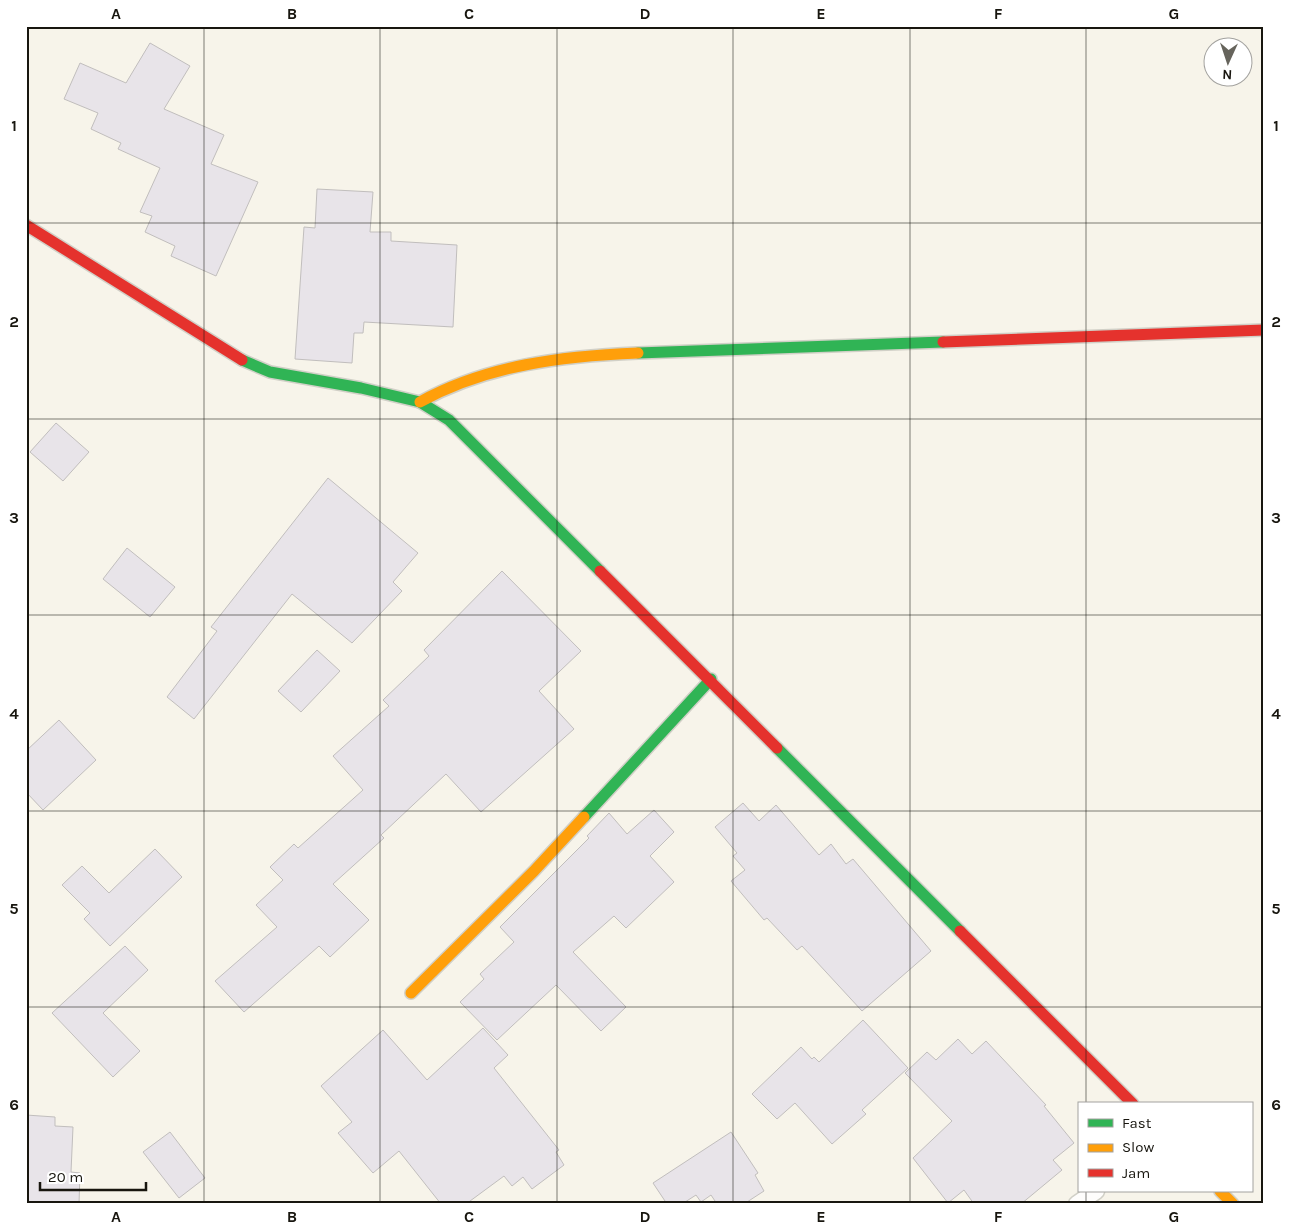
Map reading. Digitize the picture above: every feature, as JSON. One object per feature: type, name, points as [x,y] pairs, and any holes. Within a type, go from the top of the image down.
[{"type":"street","points":[[26,225],[239,359],[270,372],[361,388],[420,402],[456,427],[1131,1102]]},
{"type":"street","points":[[420,402],[454,384],[494,372],[538,363],[615,354],[1264,330]]},
{"type":"street","points":[[411,993],[534,871],[711,680]]},
{"type":"street","points":[[1221,1192],[1233,1204]]},
{"type":"lane","points":[[1077,1204],[1095,1192]]},
{"type":"building","points":[[150,43],[190,66],[164,109],[224,135],[211,164],[258,182],[216,276],[171,256],[175,246],[145,232],[152,216],[140,212],[160,168],[118,149],[121,143],[91,129],[98,113],[64,99],[80,63],[126,83]]},
{"type":"building","points":[[317,189],[373,192],[370,232],[391,232],[391,241],[457,245],[453,327],[364,322],[363,333],[354,333],[352,363],[295,359],[304,227],[315,228]]},
{"type":"building","points":[[56,423],[89,452],[63,481],[30,452]]},
{"type":"building","points":[[328,478],[418,553],[393,582],[402,591],[352,643],[292,594],[194,719],[167,697],[217,631],[211,627]]},
{"type":"building","points":[[127,548],[175,587],[150,617],[103,579]]},
{"type":"building","points":[[502,571],[581,651],[539,691],[574,729],[481,812],[446,774],[381,835],[384,838],[333,884],[369,920],[330,957],[319,946],[244,1012],[215,981],[277,927],[256,905],[283,880],[270,867],[294,844],[298,848],[363,790],[333,756],[389,706],[383,700],[429,656],[424,650]]},
{"type":"building","points":[[317,650],[340,671],[301,712],[278,691]]},
{"type":"building","points":[[59,720],[96,760],[43,810],[26,792],[26,751]]},
{"type":"building","points":[[743,803],[759,821],[776,805],[819,855],[831,844],[846,864],[853,859],[931,951],[862,1011],[802,946],[797,950],[767,918],[764,920],[731,881],[745,870],[733,856],[737,853],[715,827]]},
{"type":"building","points":[[654,810],[674,832],[650,856],[674,882],[626,928],[614,916],[573,952],[626,1007],[601,1031],[556,985],[497,1040],[460,1002],[484,979],[480,974],[514,942],[500,927],[589,838],[587,836],[609,813],[627,834]]},
{"type":"building","points":[[155,849],[182,877],[110,946],[84,919],[90,913],[62,885],[82,866],[109,893]]},
{"type":"building","points":[[125,946],[148,970],[103,1013],[140,1051],[113,1077],[52,1013]]},
{"type":"building","points":[[863,1020],[908,1068],[862,1110],[866,1114],[832,1144],[795,1103],[777,1119],[752,1094],[801,1047],[812,1059],[814,1057],[819,1062]]},
{"type":"building","points":[[483,1028],[508,1055],[494,1068],[559,1150],[556,1152],[564,1165],[532,1189],[523,1177],[512,1186],[504,1176],[466,1204],[441,1204],[399,1151],[373,1173],[338,1133],[352,1122],[321,1086],[383,1030],[427,1080]]},
{"type":"building","points":[[958,1039],[972,1054],[986,1041],[1046,1105],[1044,1106],[1074,1143],[1053,1160],[1062,1170],[1021,1204],[974,1204],[964,1190],[948,1203],[913,1158],[952,1121],[905,1073],[927,1052],[936,1060]]},
{"type":"building","points":[[26,1115],[55,1117],[55,1126],[73,1127],[71,1172],[80,1173],[79,1204],[26,1204]]},
{"type":"building","points":[[170,1132],[205,1178],[179,1198],[143,1152]]},
{"type":"building","points":[[731,1132],[758,1173],[755,1175],[764,1191],[744,1204],[717,1204],[711,1195],[701,1202],[696,1195],[682,1204],[667,1204],[653,1183]]},
{"type":"traffic: fast","points":[[638,353],[943,342]]},
{"type":"traffic: fast","points":[[242,360],[270,372],[361,388],[420,402],[449,420],[600,571]]},
{"type":"traffic: fast","points":[[584,817],[711,679]]},
{"type":"traffic: fast","points":[[777,748],[960,931]]},
{"type":"traffic: slow","points":[[420,402],[446,389],[499,371],[554,360],[638,353]]},
{"type":"traffic: slow","points":[[411,993],[534,871],[584,817]]},
{"type":"traffic: slow","points":[[1221,1192],[1233,1204]]},
{"type":"traffic: jam","points":[[26,225],[242,360]]},
{"type":"traffic: jam","points":[[943,342],[1264,330]]},
{"type":"traffic: jam","points":[[600,571],[777,748]]},
{"type":"traffic: jam","points":[[960,931],[1131,1102]]}]
